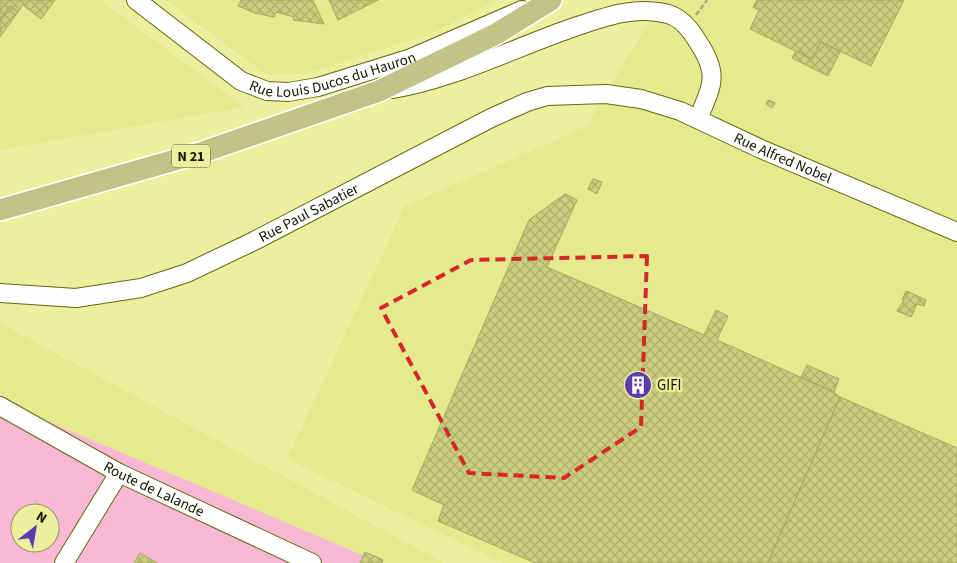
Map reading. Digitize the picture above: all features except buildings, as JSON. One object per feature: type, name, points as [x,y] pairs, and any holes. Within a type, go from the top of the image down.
[{"type":"main road","name":"N 21","points":[[0,210],[203,152],[379,91],[496,34],[551,0]]},
{"type":"street","name":"Rue Louis Ducos du Hauron","points":[[136,0],[241,81],[267,91],[288,92],[318,87],[411,58],[545,0]]},
{"type":"street","points":[[379,91],[417,85],[522,45],[623,11],[648,10],[671,14],[688,26],[710,60],[712,87],[698,119]]},
{"type":"street","name":"Rue Alfred Nobel","points":[[606,94],[641,99],[680,111],[957,232]]},
{"type":"street","name":"Rue Paul Sabatier","points":[[0,293],[76,298],[141,288],[187,273],[527,102],[547,96],[606,94]]},
{"type":"street","name":"Route de Lalande","points":[[0,406],[119,473],[312,563]]},
{"type":"street","points":[[64,563],[119,473]]},
{"type":"highlighted area","points":[[647,256],[641,427],[564,478],[469,473],[381,308],[471,260]]},
{"type":"shaded area","points":[[0,0],[100,0],[244,107],[0,150]]},
{"type":"shaded area","points":[[166,0],[498,0],[430,34],[308,73],[267,75]]},
{"type":"shaded area","points":[[662,0],[957,0],[957,563],[503,563],[287,459],[405,206],[586,127]]},
{"type":"shaded area","points":[[0,323],[444,563],[381,563],[0,401]]},
{"type":"shaded area","points":[[0,401],[381,563],[0,563]]},
{"type":"place","name":"GIFI","points":[[638,385]]}]
